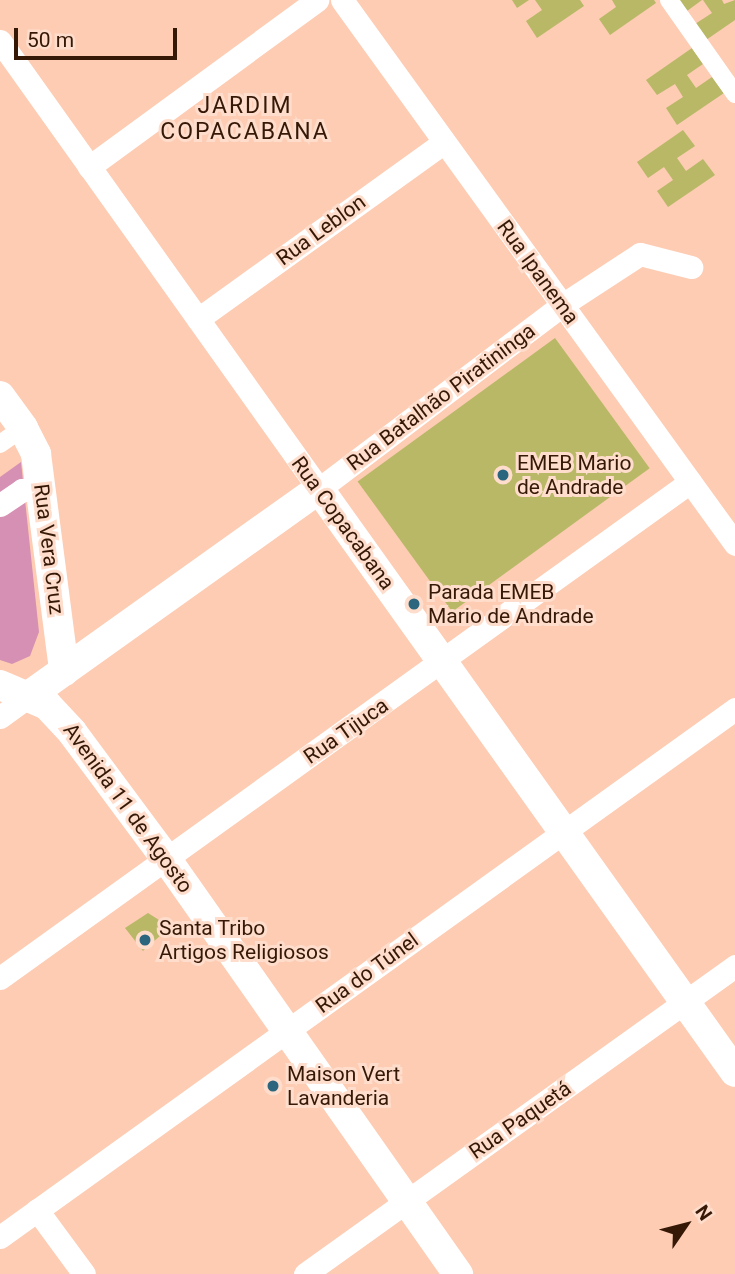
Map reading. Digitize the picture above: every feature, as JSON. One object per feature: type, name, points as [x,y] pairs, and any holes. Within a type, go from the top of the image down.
[{"type":"street","points":[[89,167],[317,0]]},
{"type":"street","name":"Rua Ipanema","points":[[342,0],[735,544]]},
{"type":"street","points":[[669,0],[735,94]]},
{"type":"street","name":"Rua Copacabana","points":[[0,41],[735,1072]]},
{"type":"street","name":"Rua Leblon","points":[[198,319],[444,142]]},
{"type":"street","name":"Rua Batalhão Piratininga","points":[[64,671],[319,489],[562,305],[640,254],[691,267]]},
{"type":"street","name":"Rua Vera Cruz","points":[[0,396],[11,436],[36,454],[43,489],[64,671]]},
{"type":"street","name":"Rua Tijuca","points":[[0,978],[165,858],[443,663],[691,482]]},
{"type":"street","points":[[0,505],[22,490],[43,489]]},
{"type":"street","points":[[0,717],[64,671]]},
{"type":"street","name":"Avenida 11 de Agosto","points":[[0,685],[30,695],[55,711],[165,858],[458,1274]]},
{"type":"street","name":"Rua do Túnel","points":[[0,1237],[735,709]]},
{"type":"street","name":"Rua Paquetá","points":[[305,1274],[735,966]]},
{"type":"street","points":[[37,1210],[84,1274]]},
{"type":"shaded area","points":[[21,462],[39,632],[30,656],[12,664],[0,660],[0,477]]},
{"type":"building","points":[[512,0],[529,0],[517,8]]},
{"type":"building","points":[[535,0],[580,0],[584,6],[537,38],[526,21],[542,10]]},
{"type":"building","points":[[612,0],[654,0],[656,3],[610,35],[599,19],[616,7]]},
{"type":"building","points":[[679,0],[702,0],[687,11]]},
{"type":"building","points":[[703,0],[722,0],[724,4],[735,0],[735,20],[706,40],[695,24],[712,13]]},
{"type":"building","points":[[692,48],[703,64],[687,75],[696,88],[712,77],[724,93],[677,125],[666,108],[683,97],[675,84],[657,95],[646,80]]},
{"type":"building","points":[[683,130],[695,146],[677,158],[686,171],[703,159],[715,175],[668,207],[657,191],[673,180],[664,167],[648,178],[637,162]]},
{"type":"building","name":"EMEB Mario de Andrade","points":[[555,338],[650,468],[452,612],[358,481]]},
{"type":"building","name":"Santa Tribo Artigos Religiosos","points":[[148,913],[170,927],[143,951],[125,928]]},
{"type":"place","name":"EMEB Mario de Andrade","points":[[503,475]]},
{"type":"place","name":"Parada EMEB Mario de Andrade","points":[[414,604]]},
{"type":"place","name":"Santa Tribo Artigos Religiosos","points":[[145,940]]},
{"type":"place","name":"Maison Vert Lavanderia","points":[[273,1086]]},
{"type":"district","name":"JARDIM COPACABANA","points":[[245,119]]}]
